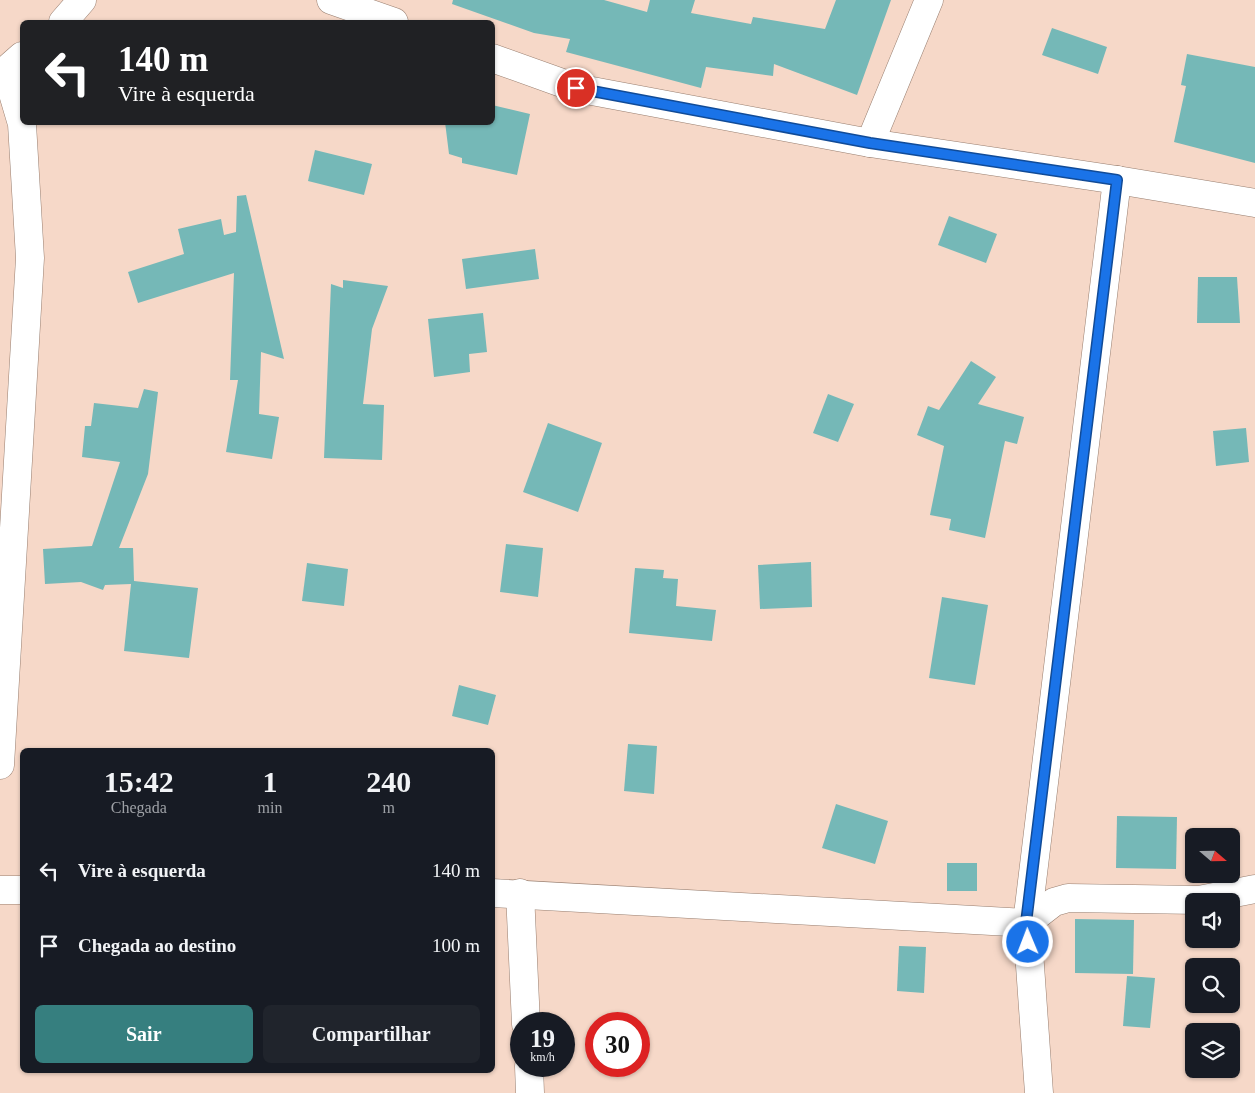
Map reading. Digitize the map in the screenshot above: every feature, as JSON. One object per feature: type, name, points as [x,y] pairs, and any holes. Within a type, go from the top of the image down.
[{"type":"street","points":[[65,20],[82,0]]},
{"type":"street","points":[[331,0],[388,20]]},
{"type":"street","points":[[870,143],[929,0]]},
{"type":"street","points":[[495,59],[576,88],[870,143],[1255,203]]},
{"type":"street","points":[[9,65],[20,115]]},
{"type":"street","points":[[0,765],[30,258],[22,125]]},
{"type":"street","points":[[1039,1093],[1026,923],[1117,180]]},
{"type":"street","points":[[495,893],[1026,923],[1054,902],[1068,898],[1199,900],[1255,889]]},
{"type":"street","points":[[0,890],[20,890]]},
{"type":"street","points":[[520,893],[525,1012]]},
{"type":"street","points":[[529,1077],[530,1093]]},
{"type":"building","points":[[453,0],[604,0],[647,12],[650,0],[695,0],[691,13],[751,24],[753,17],[825,29],[836,0],[891,0],[857,95],[774,64],[773,76],[706,67],[701,88],[566,52],[570,39],[534,33],[452,4]]},
{"type":"building","points":[[1052,28],[1107,47],[1098,74],[1042,55]]},
{"type":"building","points":[[1187,54],[1255,67],[1255,163],[1174,142],[1186,86],[1181,85]]},
{"type":"building","points":[[495,106],[530,114],[517,175],[462,163],[462,158],[449,154],[445,125],[495,125]]},
{"type":"building","points":[[315,150],[372,164],[364,195],[308,181]]},
{"type":"building","points":[[246,195],[284,359],[261,352],[259,414],[279,417],[272,459],[226,452],[238,380],[230,380],[234,273],[138,303],[128,272],[184,254],[178,229],[221,219],[224,235],[236,232],[237,196]]},
{"type":"building","points":[[949,216],[997,234],[986,263],[938,245]]},
{"type":"building","points":[[535,249],[539,279],[466,289],[462,259]]},
{"type":"building","points":[[1198,277],[1237,277],[1240,323],[1197,323]]},
{"type":"building","points":[[343,280],[388,286],[372,329],[363,404],[384,405],[382,460],[324,458],[331,284],[343,288]]},
{"type":"building","points":[[483,313],[487,352],[469,354],[470,372],[434,377],[428,319]]},
{"type":"building","points":[[971,361],[996,377],[978,404],[1024,417],[1017,444],[1005,441],[985,538],[949,530],[951,519],[930,515],[944,446],[917,435],[928,406],[939,410]]},
{"type":"building","points":[[144,389],[158,392],[148,474],[119,548],[133,548],[134,581],[198,588],[189,658],[124,651],[131,584],[105,585],[103,590],[81,582],[45,584],[43,549],[92,546],[120,462],[82,457],[85,426],[91,426],[94,403],[138,408]]},
{"type":"building","points":[[828,394],[854,404],[838,442],[813,433]]},
{"type":"building","points":[[548,423],[602,443],[578,512],[523,492]]},
{"type":"building","points":[[1246,428],[1249,462],[1216,466],[1213,431]]},
{"type":"building","points":[[506,544],[543,548],[538,597],[500,592]]},
{"type":"building","points":[[811,562],[812,607],[760,609],[758,565]]},
{"type":"building","points":[[307,563],[348,569],[344,606],[302,601]]},
{"type":"building","points":[[635,568],[664,570],[663,578],[678,579],[676,606],[716,610],[712,641],[629,633]]},
{"type":"building","points":[[942,597],[988,605],[975,685],[929,678]]},
{"type":"building","points":[[459,685],[496,695],[488,725],[452,716]]},
{"type":"building","points":[[628,744],[657,746],[654,794],[624,791]]},
{"type":"building","points":[[836,804],[888,821],[875,864],[822,848]]},
{"type":"building","points":[[1117,816],[1177,817],[1176,869],[1116,868]]},
{"type":"building","points":[[947,863],[977,863],[977,891],[947,891]]},
{"type":"building","points":[[1075,919],[1134,920],[1133,974],[1075,973]]},
{"type":"building","points":[[899,946],[926,947],[924,993],[897,991]]},
{"type":"building","points":[[1127,976],[1155,978],[1150,1028],[1123,1026]]},
{"type":"route","points":[[576,88],[870,143],[1117,180],[1026,923],[1028,942]]}]
